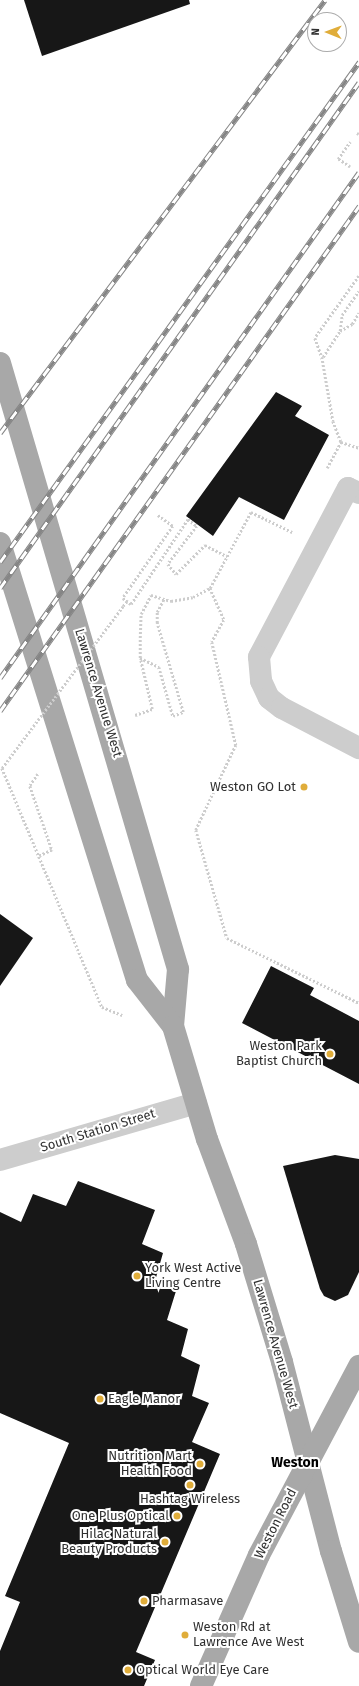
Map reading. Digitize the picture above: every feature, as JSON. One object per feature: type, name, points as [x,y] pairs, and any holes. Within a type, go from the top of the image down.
[{"type":"main road","name":"Lawrence Avenue West","points":[[0,363],[178,969],[173,1026]]},
{"type":"main road","name":"Lawrence Avenue West","points":[[0,543],[137,980],[173,1026],[196,1103],[246,1244],[282,1362],[308,1463],[354,1612],[359,1642]]},
{"type":"main road","name":"Weston Road","points":[[201,1686],[243,1588],[359,1366]]},
{"type":"street","points":[[359,493],[348,488],[258,657],[261,681],[269,698],[282,708],[359,748]]},
{"type":"street","name":"South Station Street","points":[[0,1160],[196,1103]]},
{"type":"path","points":[[350,142],[338,159],[350,167]]},
{"type":"path","points":[[359,276],[315,338],[322,357],[333,421],[341,442],[359,448]]},
{"type":"path","points":[[340,331],[342,315],[359,291]]},
{"type":"path","points":[[322,357],[340,331],[352,324],[359,313]]},
{"type":"path","points":[[135,715],[152,709],[140,658],[141,614],[151,595],[171,601],[193,597],[210,588],[251,512],[291,533]]},
{"type":"path","points":[[158,515],[173,526],[123,598],[131,604],[188,520],[197,526],[168,564],[176,574],[205,545],[227,556]]},
{"type":"path","points":[[210,588],[224,620],[212,642],[236,745],[196,830],[227,938],[359,1003]]},
{"type":"path","points":[[140,658],[159,667],[173,716],[183,712],[157,624],[157,612],[164,599]]},
{"type":"path","points":[[122,1015],[102,1007],[2,768],[127,601]]},
{"type":"path","points":[[38,774],[30,786],[52,850],[39,856]]},
{"type":"building","points":[[24,0],[189,0],[190,4],[42,56]]},
{"type":"building","points":[[276,392],[302,406],[295,416],[329,435],[284,520],[239,497],[213,536],[186,516]]},
{"type":"building","points":[[0,914],[33,938],[0,986]]},
{"type":"building","name":"Weston Park Baptist Church","points":[[271,966],[314,988],[310,995],[359,1021],[359,1084],[242,1023]]},
{"type":"building","points":[[335,1155],[359,1159],[359,1272],[348,1295],[335,1301],[324,1296],[320,1289],[283,1166]]},
{"type":"building","points":[[78,1181],[155,1210],[142,1244],[163,1253],[155,1281],[176,1291],[167,1320],[188,1329],[181,1356],[200,1365],[192,1396],[209,1403],[192,1442],[220,1454],[136,1652],[155,1660],[144,1686],[0,1686],[0,1651],[20,1602],[5,1596],[69,1443],[0,1413],[0,1212],[21,1222],[33,1194],[66,1206]]},
{"type":"railway","points":[[0,433],[325,0]]},
{"type":"railway","points":[[0,562],[359,62]]},
{"type":"railway","points":[[0,588],[359,82]]},
{"type":"railway","points":[[0,678],[359,172]]},
{"type":"railway","points":[[0,711],[359,206]]},
{"type":"place","name":"Weston GO Lot","points":[[304,787]]},
{"type":"place","name":"Weston Park Baptist Church","points":[[330,1054]]},
{"type":"place","name":"York West Active Living Centre","points":[[137,1276]]},
{"type":"place","name":"Eagle Manor","points":[[100,1399]]},
{"type":"place","name":"Nutrition Mart Health Food","points":[[200,1464]]},
{"type":"place","name":"Hashtag Wireless","points":[[190,1485]]},
{"type":"place","name":"One Plus Optical","points":[[177,1516]]},
{"type":"place","name":"Hilac Natural Beauty Products","points":[[165,1542]]},
{"type":"place","name":"Pharmasave","points":[[144,1601]]},
{"type":"place","name":"Weston Rd at Lawrence Ave West","points":[[185,1635]]},
{"type":"place","name":"Optical World Eye Care","points":[[128,1670]]},
{"type":"district","name":"Weston","points":[[295,1463]]}]
